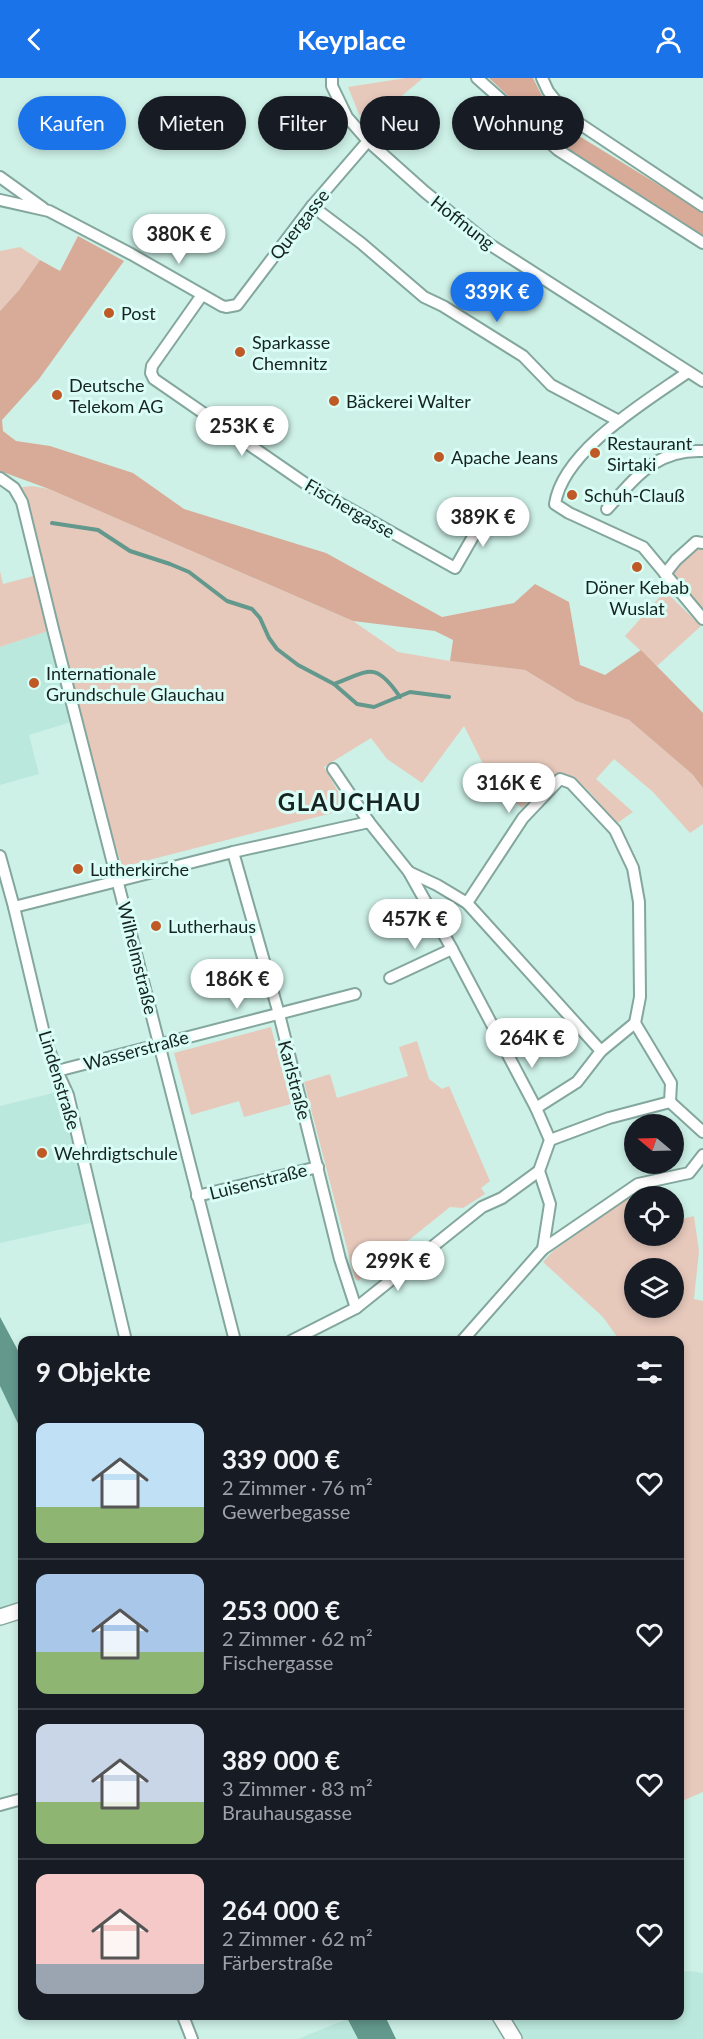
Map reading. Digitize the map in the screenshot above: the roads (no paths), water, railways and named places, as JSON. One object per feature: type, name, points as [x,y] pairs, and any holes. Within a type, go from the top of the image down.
[{"type":"street","name":"Hoffnung","points":[[332,78],[332,86],[347,117],[360,132]]},
{"type":"street","points":[[477,78],[558,150],[703,243]]},
{"type":"street","points":[[542,78],[548,91],[568,116],[703,206]]},
{"type":"street","name":"Quergasse","points":[[202,294],[222,306],[237,305],[312,206],[360,150]]},
{"type":"street","name":"Hoffnung","points":[[378,150],[424,192],[489,244],[703,381]]},
{"type":"street","points":[[0,177],[49,211],[202,294]]},
{"type":"street","points":[[0,200],[49,211]]},
{"type":"street","points":[[312,206],[361,243],[424,297],[443,306],[522,356],[551,385],[619,421]]},
{"type":"street","name":"Fischergasse","points":[[202,294],[152,366],[151,373],[154,380],[309,486],[455,568],[486,514]]},
{"type":"street","points":[[688,372],[599,437],[561,486],[555,504],[557,507],[643,547],[703,619]]},
{"type":"street","points":[[607,509],[648,465],[679,452],[703,451]]},
{"type":"street","name":"Wilhelmstraße","points":[[0,478],[14,488],[22,502],[197,1196],[235,1336]]},
{"type":"street","points":[[665,574],[676,560],[696,542],[703,543]]},
{"type":"street","points":[[301,1336],[356,1308],[482,1207],[502,1198],[539,1171],[550,1140],[537,1108],[409,872],[369,822],[333,769]]},
{"type":"street","points":[[467,903],[523,818],[560,779],[571,783],[615,830],[633,868],[639,902],[640,997],[635,1023],[601,1051],[577,1082],[537,1108]]},
{"type":"street","points":[[14,907],[233,852],[369,822]]},
{"type":"street","name":"Karlstraße","points":[[233,852],[279,1014],[340,1259],[356,1308]]},
{"type":"street","name":"Lindenstraße","points":[[0,856],[46,1042],[68,1095],[125,1336]]},
{"type":"street","points":[[409,872],[467,903],[601,1051]]},
{"type":"street","points":[[390,978],[452,949]]},
{"type":"street","name":"Wasserstraße","points":[[57,1071],[355,994]]},
{"type":"street","points":[[635,1023],[671,1083],[670,1102]]},
{"type":"street","points":[[670,1102],[703,1132]]},
{"type":"street","points":[[550,1140],[609,1118],[670,1102]]},
{"type":"street","points":[[466,1336],[543,1249],[638,1184],[689,1173],[703,1155]]},
{"type":"street","name":"Luisenstraße","points":[[197,1196],[318,1167]]},
{"type":"street","points":[[539,1171],[550,1204],[543,1249]]},
{"type":"street","points":[[0,1617],[18,1611]]},
{"type":"street","points":[[0,1805],[18,1800]]},
{"type":"street","points":[[185,2020],[192,2039]]},
{"type":"street","points":[[502,2020],[514,2039]]},
{"type":"waterway","points":[[52,523],[98,530],[130,551],[189,572],[227,601],[252,609],[260,618],[277,649],[298,665],[334,684],[357,704],[374,707],[410,692],[449,697]]},
{"type":"waterway","points":[[334,684],[356,675],[377,673],[391,685],[400,697]]},
{"type":"place","name":"Post","points":[[109,313]]},
{"type":"place","name":"Sparkasse Chemnitz","points":[[240,352]]},
{"type":"place","name":"Deutsche Telekom AG","points":[[57,395]]},
{"type":"place","name":"Bäckerei Walter","points":[[334,401]]},
{"type":"place","name":"Restaurant Sirtaki","points":[[595,453]]},
{"type":"place","name":"Apache Jeans","points":[[439,457]]},
{"type":"place","name":"Schuh-Clauß","points":[[572,495]]},
{"type":"place","name":"Döner Kebab Wuslat","points":[[637,567]]},
{"type":"place","name":"Internationale Grundschule Glauchau","points":[[34,683]]},
{"type":"place","name":"Lutherkirche","points":[[78,869]]},
{"type":"place","name":"Lutherhaus","points":[[156,926]]},
{"type":"place","name":"Wehrdigtschule","points":[[42,1153]]},
{"type":"district","name":"GLAUCHAU","points":[[350,801]]}]
